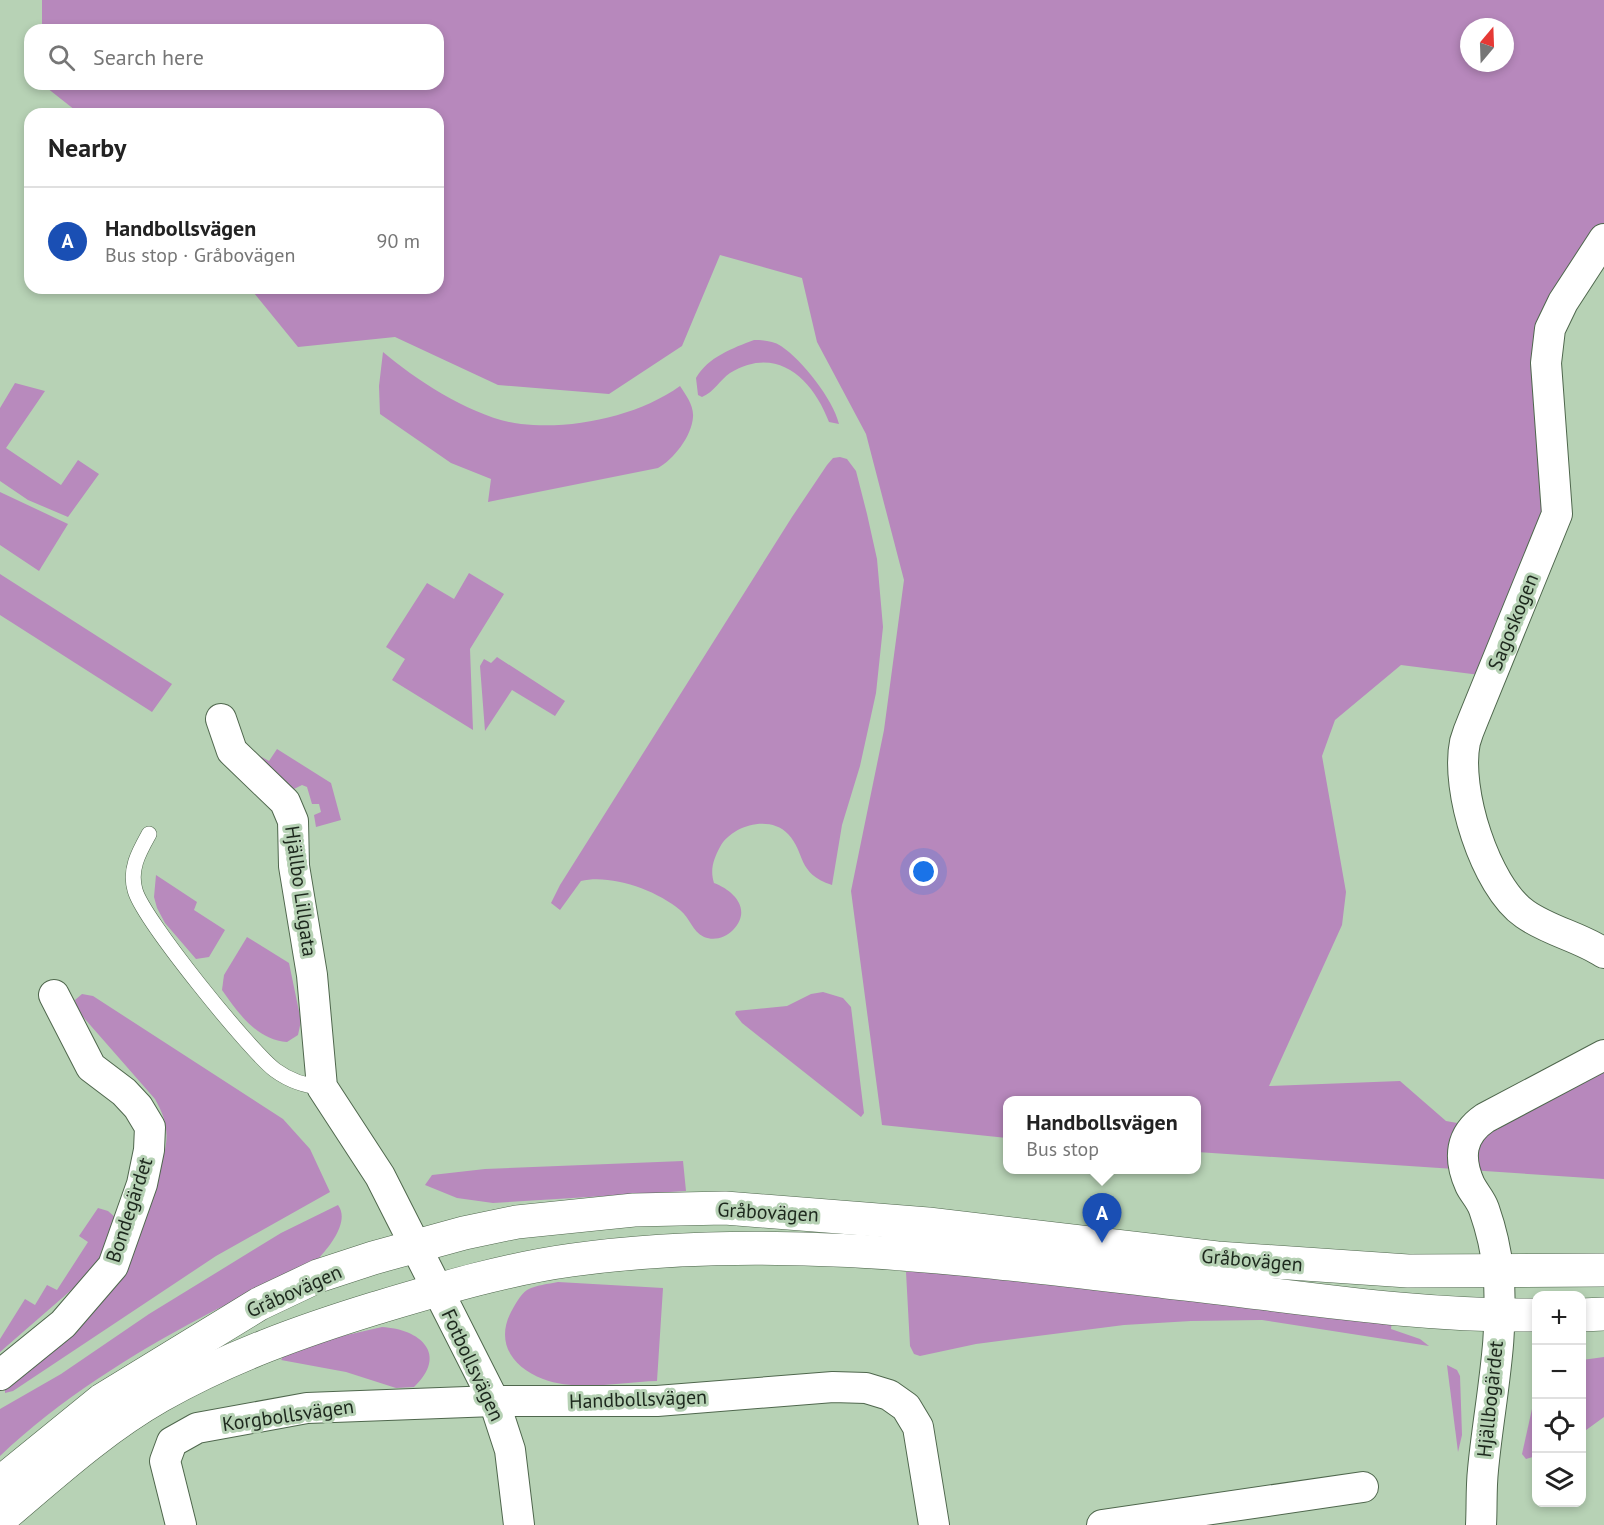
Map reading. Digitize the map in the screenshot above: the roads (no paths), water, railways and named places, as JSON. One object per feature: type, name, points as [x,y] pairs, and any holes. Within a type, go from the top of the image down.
[{"type":"main road","name":"Gråbovägen","points":[[0,1483],[102,1400],[258,1304],[318,1276],[464,1233],[529,1221],[633,1210],[725,1208],[928,1224],[1217,1258],[1408,1271],[1604,1270]]},
{"type":"main road","name":"Gråbovägen","points":[[0,1519],[74,1457],[156,1398],[227,1360],[313,1328],[438,1290],[568,1260],[662,1250],[812,1248],[907,1252],[1430,1313],[1532,1316]]},
{"type":"main road","points":[[1586,1315],[1604,1314]]},
{"type":"street","name":"Sagoskogen","points":[[1604,239],[1563,302],[1550,329],[1546,363],[1557,514],[1473,720],[1465,743],[1463,773],[1483,858],[1510,901],[1525,915],[1604,953]]},
{"type":"street","name":"Hjällbo Lillgata","points":[[221,719],[232,750],[285,802],[293,820],[294,866],[312,975],[322,1087],[380,1176],[416,1247]]},
{"type":"street","name":"Bondegärdet","points":[[0,1375],[63,1324],[113,1266],[142,1184],[149,1150],[150,1126],[138,1107],[124,1092],[91,1067],[54,995]]},
{"type":"street","points":[[1498,1272],[1491,1229],[1482,1203],[1470,1186],[1462,1161],[1465,1142],[1471,1127],[1604,1055]]},
{"type":"street","name":"Fotbollsvägen","points":[[416,1247],[494,1401],[510,1450],[519,1525]]},
{"type":"street","name":"Hjällbogärdet","points":[[1481,1525],[1483,1472],[1494,1389],[1498,1272]]},
{"type":"street","name":"Handbollsvägen","points":[[494,1401],[657,1401],[833,1387],[866,1388],[889,1395],[906,1407],[918,1427],[934,1525]]},
{"type":"street","name":"Korgbollsvägen","points":[[181,1525],[165,1461],[172,1442],[197,1428],[307,1408],[494,1401]]},
{"type":"street","points":[[1102,1525],[1363,1487]]},
{"type":"lane","points":[[149,834],[136,858],[133,875],[135,892],[159,933],[252,1046],[275,1070],[303,1086],[322,1087]]},
{"type":"place","name":"Handbollsvägen","points":[[1102,1243]]}]
